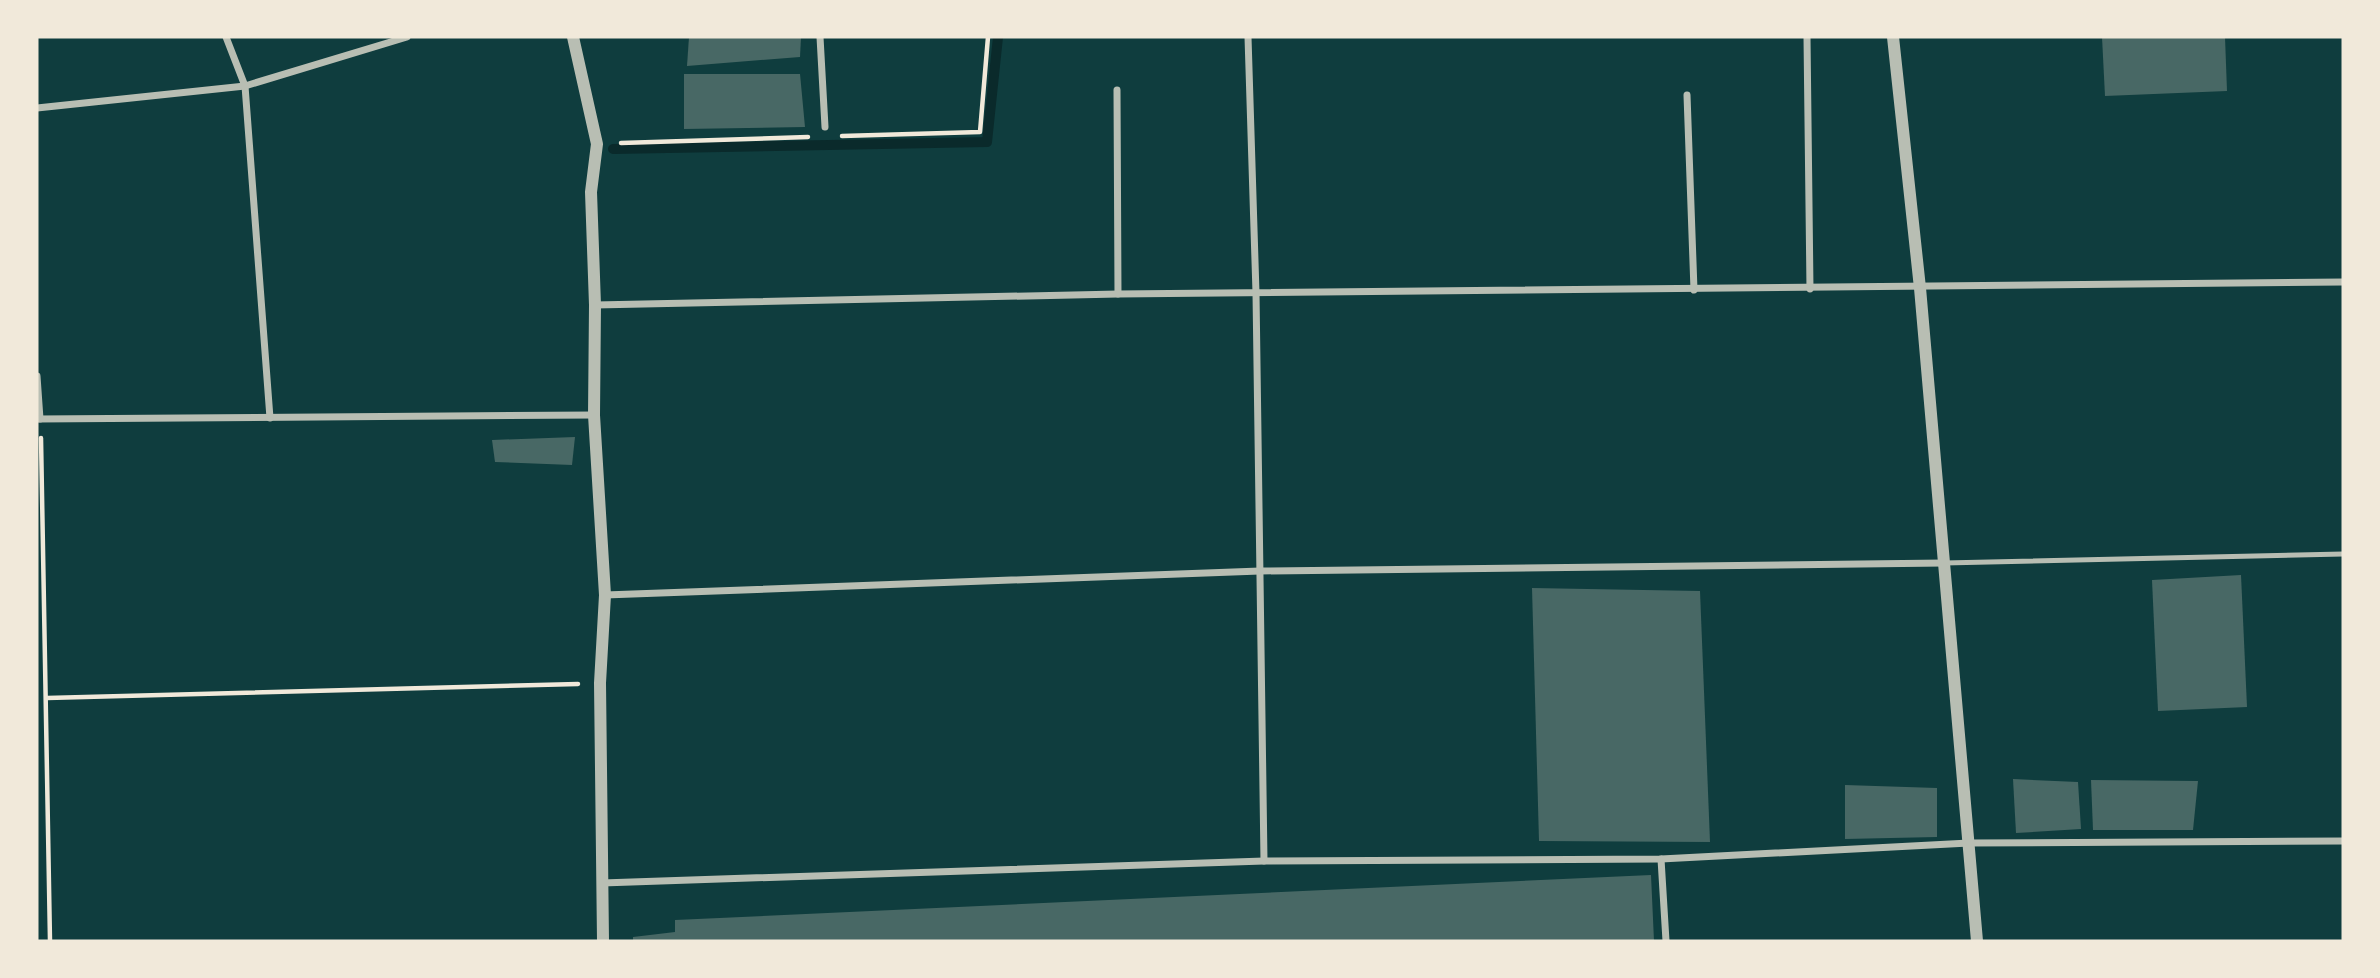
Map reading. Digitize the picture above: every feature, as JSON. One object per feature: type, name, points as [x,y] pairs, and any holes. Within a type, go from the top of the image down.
[{"type":"street","points":[[226,37],[245,86],[271,418]]},
{"type":"street","points":[[37,108],[245,86],[407,37]]},
{"type":"street","points":[[573,37],[597,144],[591,192],[595,305],[594,415],[605,595],[600,683],[603,941]]},
{"type":"street","points":[[820,37],[825,127]]},
{"type":"street","points":[[1248,37],[1256,293],[1264,861]]},
{"type":"street","points":[[1807,37],[1810,289]]},
{"type":"street","points":[[1893,37],[1920,288],[1976,941]]},
{"type":"street","points":[[1117,90],[1118,294]]},
{"type":"street","points":[[1687,95],[1694,290]]},
{"type":"street","points":[[595,305],[1118,294],[2343,282]]},
{"type":"street","points":[[37,376],[39,419],[594,415]]},
{"type":"street","points":[[605,595],[1260,571],[1944,563]]},
{"type":"street","points":[[602,883],[1264,861],[1661,859],[1969,843],[2343,841]]},
{"type":"street","points":[[1661,859],[1665,941]]},
{"type":"lane","points":[[1944,563],[2343,554]]},
{"type":"path","points":[[830,137],[980,132],[988,37]]},
{"type":"path","points":[[597,144],[816,137]]},
{"type":"path","points":[[39,419],[47,698],[50,941]]},
{"type":"path","points":[[47,698],[600,683]]},
{"type":"building","points":[[689,37],[801,37],[800,57],[687,66]]},
{"type":"building","points":[[2102,37],[2225,37],[2227,91],[2105,96]]},
{"type":"building","points":[[684,74],[800,74],[805,127],[684,129]]},
{"type":"building","points":[[575,437],[572,465],[495,462],[492,440]]},
{"type":"building","points":[[2241,575],[2247,707],[2158,711],[2152,580]]},
{"type":"building","points":[[1532,588],[1700,591],[1710,842],[1539,841]]},
{"type":"building","points":[[2013,779],[2078,782],[2081,829],[2016,833]]},
{"type":"building","points":[[2091,780],[2198,781],[2193,830],[2093,830]]},
{"type":"building","points":[[1845,785],[1937,788],[1937,837],[1845,839]]},
{"type":"building","points":[[1651,875],[1654,941],[633,941],[633,937],[675,932],[675,920]]},
{"type":"waterway","points":[[613,149],[987,142],[998,37]]}]
